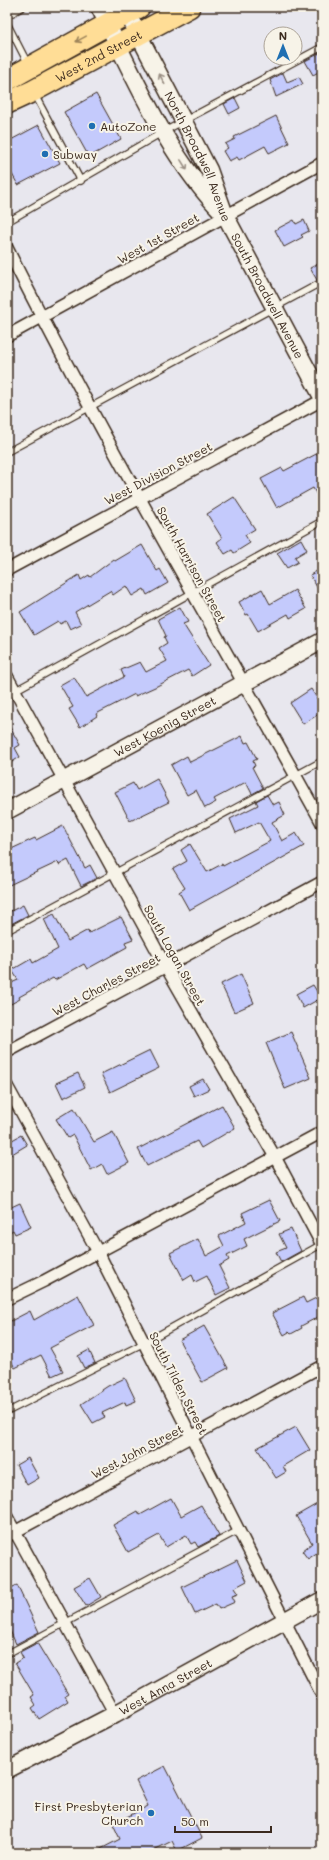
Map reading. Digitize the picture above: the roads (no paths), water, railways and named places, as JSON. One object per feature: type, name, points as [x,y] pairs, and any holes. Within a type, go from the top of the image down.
[{"type":"highway","name":"West 2nd Street","points":[[7,103],[33,92],[189,7]]},
{"type":"highway","name":"West 2nd Street","points":[[7,80],[30,67],[103,16],[131,9]]},
{"type":"street","name":"North Broadwell Avenue","points":[[131,9],[139,34],[209,170],[225,215]]},
{"type":"street","name":"North Broadwell Avenue","points":[[103,16],[163,132],[199,188],[225,215]]},
{"type":"street","name":"West 1st Street","points":[[7,336],[322,163]]},
{"type":"street","name":"South Broadwell Avenue","points":[[225,215],[322,398]]},
{"type":"street","name":"South Harrison Street","points":[[7,248],[41,317],[90,407],[322,823]]},
{"type":"street","name":"West Division Street","points":[[7,570],[322,398]]},
{"type":"street","name":"West Koenig Street","points":[[7,811],[322,641]]},
{"type":"street","name":"South Logan Street","points":[[7,676],[11,693],[64,780],[166,967],[275,1157],[322,1245]]},
{"type":"street","name":"West Charles Street","points":[[7,1052],[322,882]]},
{"type":"street","name":"South Tilden Street","points":[[7,1086],[98,1252],[322,1695]]},
{"type":"street","points":[[7,1298],[98,1252],[322,1132]]},
{"type":"street","name":"West John Street","points":[[11,1533],[322,1366]]},
{"type":"street","points":[[7,1517],[11,1533],[65,1623],[115,1714]]},
{"type":"street","name":"West Anna Street","points":[[7,1770],[115,1714],[322,1600]]},
{"type":"lane","points":[[7,16],[23,7]]},
{"type":"lane","points":[[7,23],[30,67]]},
{"type":"lane","points":[[7,222],[163,132],[322,47]]},
{"type":"lane","points":[[33,92],[81,180]]},
{"type":"lane","points":[[7,452],[322,282]]},
{"type":"lane","points":[[11,693],[322,521]]},
{"type":"lane","points":[[7,931],[322,761]]},
{"type":"lane","points":[[7,1412],[144,1343],[322,1245]]},
{"type":"lane","points":[[7,1654],[238,1530]]},
{"type":"place","name":"AutoZone","points":[[92,126]]},
{"type":"place","name":"Subway","points":[[45,154]]},
{"type":"place","name":"First Presbyterian Church","points":[[151,1813]]}]
